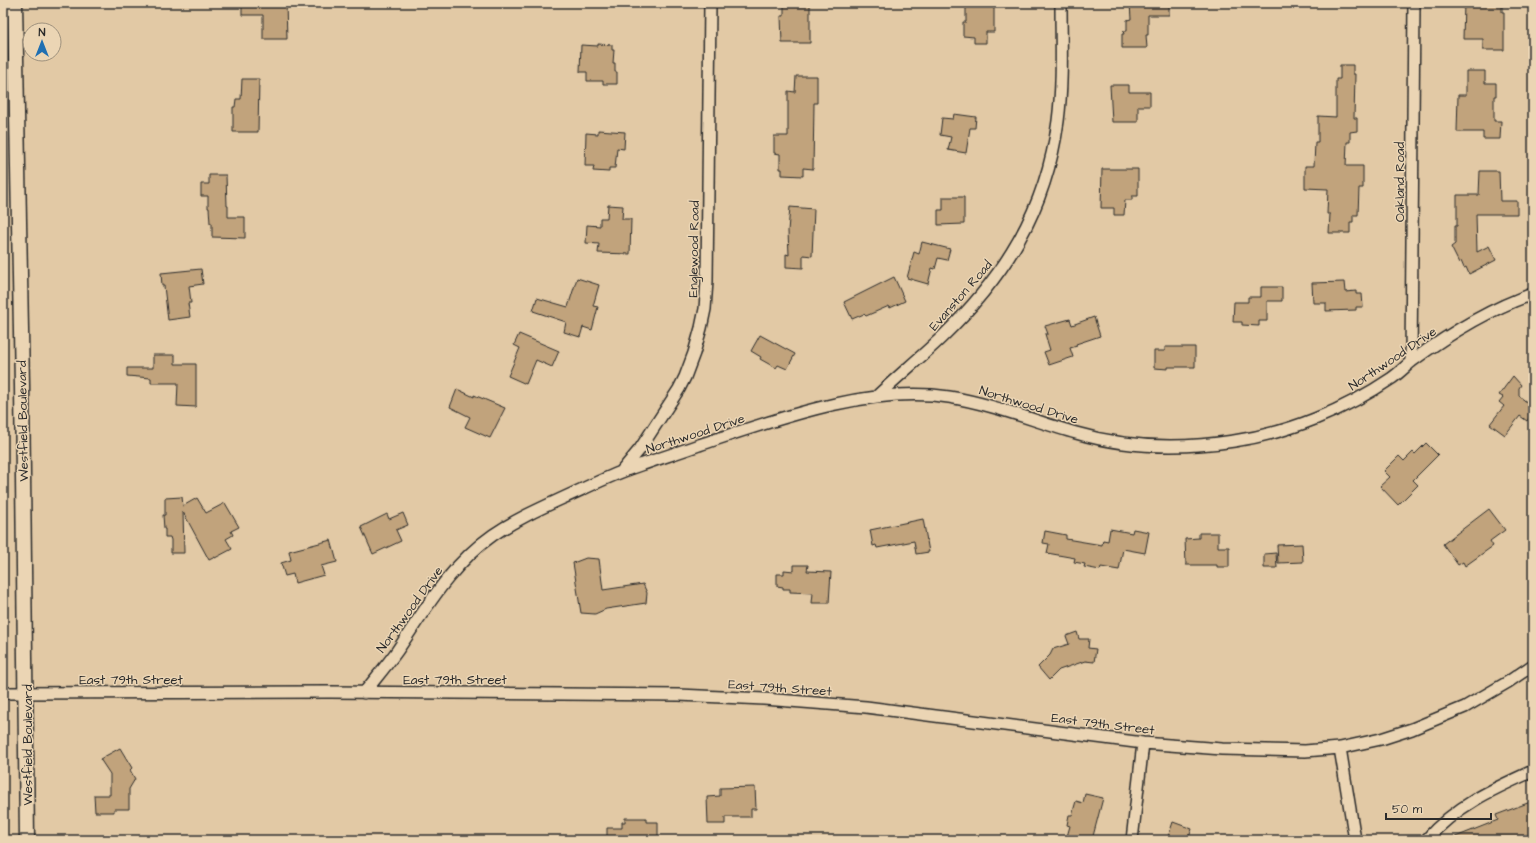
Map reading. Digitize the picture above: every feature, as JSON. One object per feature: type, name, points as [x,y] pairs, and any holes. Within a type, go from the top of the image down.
[{"type":"street","name":"Westfield Boulevard","points":[[15,3],[27,840]]},
{"type":"street","name":"Englewood Road","points":[[620,472],[640,449],[680,389],[694,353],[703,320],[707,281],[710,3]]},
{"type":"street","name":"Evanston Road","points":[[876,397],[940,339],[984,292],[1006,263],[1031,218],[1047,176],[1055,142],[1061,88],[1061,3]]},
{"type":"street","name":"Oakland Road","points":[[1412,362],[1414,3]]},
{"type":"street","name":"Northwood Drive","points":[[364,693],[394,655],[442,586],[462,562],[480,546],[494,534],[532,512],[620,472],[792,416],[849,401],[896,395],[948,397],[991,406],[1089,437],[1136,444],[1188,446],[1251,438],[1306,422],[1338,409],[1393,377],[1455,332],[1482,316],[1505,304],[1533,294]]},
{"type":"street","name":"East 79th Street","points":[[3,693],[679,695],[764,699],[898,710],[1143,743],[1222,749],[1305,751],[1340,748],[1381,739],[1435,720],[1480,698],[1508,682],[1533,665]]},
{"type":"street","points":[[1132,840],[1143,743]]},
{"type":"street","points":[[1340,748],[1355,840]]},
{"type":"street","points":[[1426,840],[1438,827],[1468,803],[1533,771]]},
{"type":"building","points":[[242,3],[286,3],[287,39],[263,39],[263,15],[242,15]]},
{"type":"building","points":[[784,3],[810,3],[810,43],[782,43],[781,16],[784,16]]},
{"type":"building","points":[[966,3],[994,3],[994,32],[986,32],[986,43],[974,43],[974,37],[963,36],[963,22],[966,22]]},
{"type":"building","points":[[1130,3],[1169,3],[1169,15],[1148,15],[1148,35],[1146,35],[1147,48],[1122,48],[1122,34],[1124,34],[1123,31],[1127,31],[1127,20],[1131,19]]},
{"type":"building","points":[[1464,3],[1502,3],[1502,12],[1504,12],[1504,50],[1483,50],[1483,39],[1463,39]]},
{"type":"building","points":[[598,44],[612,45],[612,50],[614,50],[613,63],[615,63],[615,72],[617,72],[617,84],[603,84],[603,81],[587,81],[587,72],[580,72],[581,45],[598,46]]},
{"type":"building","points":[[1340,65],[1353,65],[1353,74],[1355,74],[1354,118],[1357,118],[1357,131],[1350,132],[1350,142],[1347,142],[1346,166],[1363,166],[1363,188],[1359,188],[1358,215],[1353,215],[1353,222],[1350,222],[1350,233],[1329,233],[1330,214],[1327,214],[1328,189],[1305,188],[1305,166],[1314,166],[1315,142],[1318,142],[1318,116],[1336,117],[1336,79],[1340,79]]},
{"type":"building","points":[[1466,71],[1485,71],[1485,83],[1496,83],[1496,96],[1494,96],[1494,121],[1501,121],[1500,139],[1483,139],[1483,132],[1457,132],[1458,95],[1466,95]]},
{"type":"building","points":[[796,76],[817,76],[817,103],[814,103],[813,169],[803,168],[803,176],[782,175],[782,169],[780,169],[780,154],[774,153],[774,136],[788,136],[788,91],[795,92]]},
{"type":"building","points":[[242,79],[259,79],[258,132],[233,132],[233,107],[235,107],[236,99],[241,99]]},
{"type":"building","points":[[1110,85],[1129,85],[1129,92],[1150,92],[1150,106],[1138,106],[1138,122],[1112,122]]},
{"type":"building","points":[[954,114],[976,117],[975,128],[970,128],[966,153],[948,150],[951,137],[940,135],[942,118],[953,119]]},
{"type":"building","points":[[598,130],[625,132],[624,149],[617,148],[615,168],[609,168],[609,172],[593,171],[594,166],[585,166],[586,133],[598,134]]},
{"type":"building","points":[[1102,169],[1138,169],[1138,196],[1132,196],[1132,200],[1125,200],[1124,215],[1114,215],[1114,208],[1101,208]]},
{"type":"building","points":[[1480,171],[1499,171],[1500,201],[1517,201],[1517,214],[1476,214],[1477,252],[1489,246],[1496,260],[1469,274],[1461,261],[1459,263],[1451,247],[1455,244],[1455,226],[1457,226],[1457,195],[1479,195]]},
{"type":"building","points":[[209,175],[226,175],[228,217],[245,217],[245,238],[212,237],[212,223],[210,223],[208,196],[201,196],[201,184],[209,184]]},
{"type":"building","points":[[943,197],[964,197],[964,224],[938,225],[938,210],[943,210]]},
{"type":"building","points":[[608,205],[623,206],[622,219],[631,219],[630,254],[598,253],[599,244],[586,243],[587,225],[600,226],[600,218],[607,218]]},
{"type":"building","points":[[790,207],[814,209],[812,256],[803,255],[803,268],[786,267],[786,254],[789,255],[788,231]]},
{"type":"building","points":[[922,242],[950,249],[947,260],[938,258],[935,269],[932,268],[928,284],[907,278],[914,252],[919,254]]},
{"type":"building","points":[[201,269],[203,284],[189,286],[191,303],[188,303],[190,317],[168,320],[161,273]]},
{"type":"building","points":[[894,277],[905,301],[890,308],[889,306],[866,316],[864,314],[852,319],[844,302]]},
{"type":"building","points":[[577,278],[599,285],[593,306],[598,307],[592,330],[583,327],[580,337],[564,332],[566,322],[533,311],[537,298],[568,307]]},
{"type":"building","points":[[1344,282],[1345,292],[1356,291],[1356,294],[1362,294],[1363,307],[1356,307],[1356,310],[1326,311],[1326,303],[1313,303],[1312,283]]},
{"type":"building","points":[[1261,287],[1282,287],[1282,301],[1267,301],[1267,321],[1259,321],[1259,326],[1242,325],[1242,322],[1233,322],[1234,302],[1248,302],[1248,297],[1261,297]]},
{"type":"building","points":[[1094,317],[1100,336],[1076,344],[1077,346],[1070,348],[1073,357],[1049,365],[1044,352],[1050,350],[1045,334],[1048,334],[1045,326],[1070,319],[1072,325]]},
{"type":"building","points":[[519,334],[559,351],[552,367],[536,360],[526,384],[508,376],[520,348],[514,345]]},
{"type":"building","points":[[760,335],[795,354],[787,369],[778,365],[776,368],[760,359],[761,357],[751,351]]},
{"type":"building","points":[[1165,347],[1195,347],[1195,367],[1168,367],[1168,369],[1154,368],[1154,351],[1165,351]]},
{"type":"building","points":[[153,355],[175,355],[175,364],[196,364],[196,407],[177,406],[178,383],[151,383],[151,378],[127,376],[127,368],[153,368]]},
{"type":"building","points":[[1513,376],[1521,385],[1519,388],[1519,396],[1533,407],[1533,412],[1527,421],[1520,416],[1505,435],[1490,424],[1504,406],[1499,402],[1503,397],[1499,395]]},
{"type":"building","points":[[457,389],[505,408],[490,438],[465,427],[470,417],[450,407]]},
{"type":"building","points":[[1426,443],[1438,455],[1413,480],[1418,485],[1398,505],[1380,486],[1390,477],[1384,471],[1399,456],[1404,461],[1413,452],[1415,454]]},
{"type":"building","points":[[182,497],[183,506],[197,498],[206,513],[225,503],[239,527],[231,531],[233,535],[226,539],[232,549],[209,560],[183,512],[184,553],[171,553],[171,540],[170,537],[165,537],[164,529],[163,515],[165,515],[165,498]]},
{"type":"building","points":[[1489,509],[1505,530],[1490,541],[1493,546],[1465,566],[1463,562],[1458,565],[1443,544]]},
{"type":"building","points":[[403,513],[408,525],[396,530],[401,541],[373,554],[361,527],[387,514],[389,519]]},
{"type":"building","points":[[923,519],[929,552],[916,554],[914,541],[877,548],[876,545],[873,546],[870,530]]},
{"type":"building","points":[[1110,529],[1132,533],[1133,529],[1149,532],[1145,553],[1123,549],[1119,570],[1101,567],[1100,570],[1084,567],[1085,564],[1074,562],[1075,558],[1047,553],[1049,544],[1043,543],[1045,531],[1066,535],[1066,539],[1102,545],[1103,540],[1108,541]]},
{"type":"building","points":[[1199,533],[1218,533],[1218,547],[1229,547],[1229,567],[1217,567],[1217,565],[1186,565],[1185,539],[1199,538]]},
{"type":"building","points":[[331,540],[337,562],[321,566],[324,575],[295,583],[293,574],[285,576],[281,563],[291,560],[289,551]]},
{"type":"building","points":[[1302,544],[1303,562],[1278,563],[1277,545]]},
{"type":"building","points":[[1276,553],[1277,568],[1264,568],[1264,554]]},
{"type":"building","points":[[586,558],[599,559],[603,590],[643,584],[647,593],[646,603],[606,609],[595,614],[581,613],[573,563]]},
{"type":"building","points":[[794,565],[808,565],[807,571],[831,572],[829,603],[812,603],[813,593],[790,592],[790,589],[783,589],[783,587],[777,586],[777,574],[784,574],[784,570],[794,571]]},
{"type":"building","points":[[1077,632],[1079,639],[1089,639],[1088,648],[1096,649],[1094,662],[1085,661],[1059,670],[1049,680],[1038,667],[1050,655],[1053,649],[1069,644],[1066,636]]},
{"type":"building","points":[[120,748],[132,768],[130,770],[135,779],[129,789],[129,809],[114,809],[114,812],[95,812],[94,795],[110,795],[110,774],[100,759]]},
{"type":"building","points":[[755,787],[756,809],[751,809],[751,817],[725,817],[725,824],[708,824],[707,797],[720,796],[720,788]]},
{"type":"building","points":[[1085,794],[1103,798],[1092,840],[1066,840],[1070,826],[1067,825],[1069,815],[1072,815],[1076,801],[1083,803]]},
{"type":"building","points":[[1533,801],[1533,840],[1448,840],[1498,820],[1496,815]]},
{"type":"building","points":[[625,818],[646,818],[646,822],[658,822],[658,840],[607,840],[607,828],[622,828],[622,822],[625,822]]},
{"type":"building","points":[[1173,822],[1192,829],[1188,840],[1167,840]]}]
